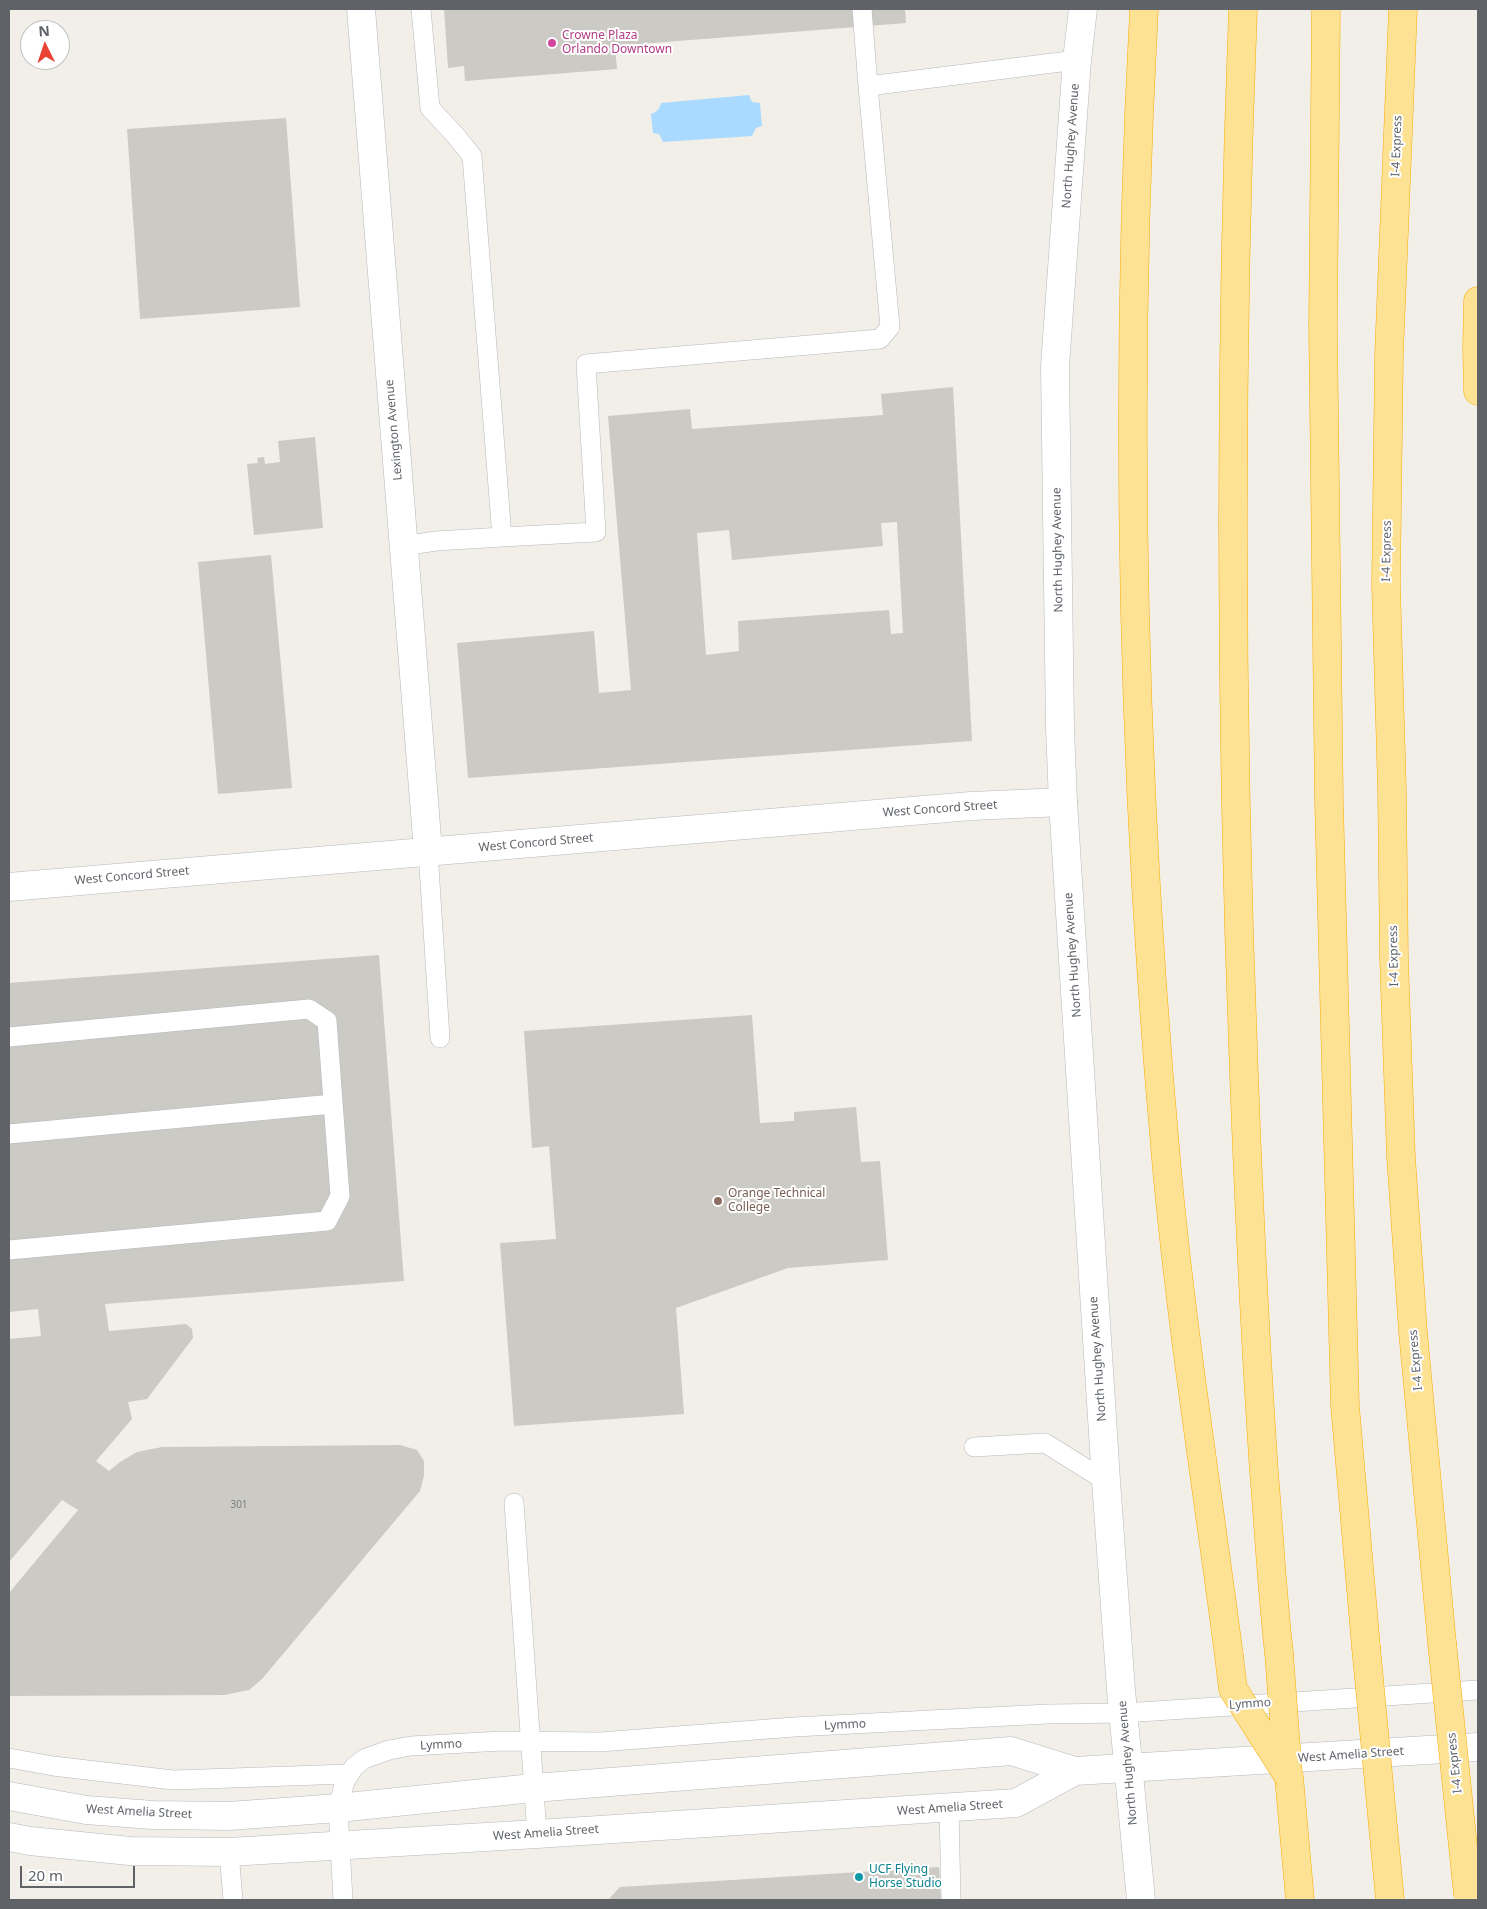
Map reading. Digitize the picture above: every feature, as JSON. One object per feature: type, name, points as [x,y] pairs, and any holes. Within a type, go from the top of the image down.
[{"type":"highway","points":[[1144,9],[1135,230],[1132,478],[1144,858],[1159,1081],[1175,1250],[1233,1689],[1289,1778]]},
{"type":"highway","points":[[1243,9],[1236,230],[1234,373],[1233,578],[1236,865],[1247,1166],[1257,1352],[1279,1653],[1300,1900]]},
{"type":"highway","points":[[1326,9],[1323,326],[1329,802],[1345,1406],[1390,1900]]},
{"type":"highway","name":"I-4 Express","points":[[1403,9],[1389,355],[1386,585],[1392,790],[1394,959],[1401,1157],[1412,1322],[1468,1897]]},
{"type":"highway","points":[[1478,301],[1478,390]]},
{"type":"street","name":"Lexington Avenue","points":[[361,9],[428,851]]},
{"type":"street","name":"North Hughey Avenue","points":[[1083,9],[1077,60],[1055,366],[1060,728],[1063,802],[1106,1481],[1141,1900]]},
{"type":"street","name":"West Concord Street","points":[[9,887],[971,806],[1063,802]]},
{"type":"street","name":"West Amelia Street","points":[[9,1796],[86,1810],[153,1815],[229,1816],[338,1808],[534,1788],[1011,1751],[1075,1771],[1478,1747]]},
{"type":"street","name":"West Amelia Street","points":[[9,1837],[130,1852],[229,1852],[537,1834],[1016,1803],[1075,1771]]},
{"type":"lane","points":[[422,9],[430,108],[472,156],[502,537]]},
{"type":"lane","points":[[404,546],[436,541],[596,532],[586,364],[880,339],[890,327],[862,9]]},
{"type":"lane","points":[[869,91],[1077,60]]},
{"type":"lane","points":[[428,851],[440,1038]]},
{"type":"lane","points":[[9,1037],[309,1008],[327,1021],[340,1196],[326,1221],[9,1250]]},
{"type":"lane","points":[[9,1134],[333,1104]]},
{"type":"lane","points":[[974,1447],[1045,1443],[1106,1481]]},
{"type":"lane","points":[[514,1503],[537,1834]]},
{"type":"lane","name":"Lymmo","points":[[343,1900],[338,1808],[345,1781],[354,1767],[364,1759],[389,1750],[412,1746],[502,1741],[600,1742],[794,1727],[1048,1714],[1124,1713],[1478,1690]]},
{"type":"lane","points":[[9,1758],[53,1766],[173,1780],[349,1774]]},
{"type":"lane","points":[[949,1808],[952,1900]]},
{"type":"lane","points":[[229,1852],[232,1900]]},
{"type":"water","points":[[749,95],[752,102],[760,103],[762,126],[756,128],[752,136],[663,142],[659,134],[653,133],[651,114],[658,110],[661,103]]},
{"type":"building","name":"Crowne Plaza Orlando Downtown","points":[[444,9],[905,9],[906,23],[615,46],[617,69],[465,81],[464,66],[448,68]]},
{"type":"building","points":[[286,118],[300,307],[140,319],[127,129]]},
{"type":"building","points":[[953,387],[972,741],[468,778],[457,643],[594,631],[599,693],[631,690],[608,416],[690,409],[692,429],[883,415],[881,394]],"holes":[[[897,522],[903,633],[891,634],[889,610],[738,621],[739,651],[706,655],[697,533],[729,530],[732,560],[883,546],[881,523]]]},
{"type":"building","points":[[315,437],[323,528],[254,535],[247,464],[258,463],[257,458],[264,457],[265,464],[280,462],[278,441]]},
{"type":"building","points":[[271,555],[292,788],[218,794],[198,562]]},
{"type":"building","points":[[379,955],[404,1281],[105,1304],[109,1331],[186,1324],[192,1329],[193,1338],[147,1399],[128,1402],[132,1419],[96,1461],[109,1471],[137,1452],[162,1447],[400,1445],[417,1450],[424,1461],[424,1476],[420,1491],[262,1679],[249,1690],[224,1695],[9,1696],[9,1593],[78,1510],[62,1500],[9,1562],[9,1339],[41,1336],[38,1309],[9,1312],[9,983]]},
{"type":"building","name":"Orange Technical College","points":[[752,1015],[760,1123],[794,1121],[794,1112],[856,1107],[861,1162],[880,1161],[888,1260],[788,1268],[676,1308],[684,1414],[514,1426],[500,1243],[556,1239],[549,1146],[532,1148],[524,1031]]},
{"type":"building","name":"UCF Flying Horse Studio","points":[[939,1867],[941,1900],[608,1900],[620,1887]]},
{"type":"place","name":"Crowne Plaza Orlando Downtown","points":[[552,43]]},
{"type":"place","name":"Orange Technical College","points":[[718,1201]]},
{"type":"place","name":"UCF Flying Horse Studio","points":[[859,1877]]}]
